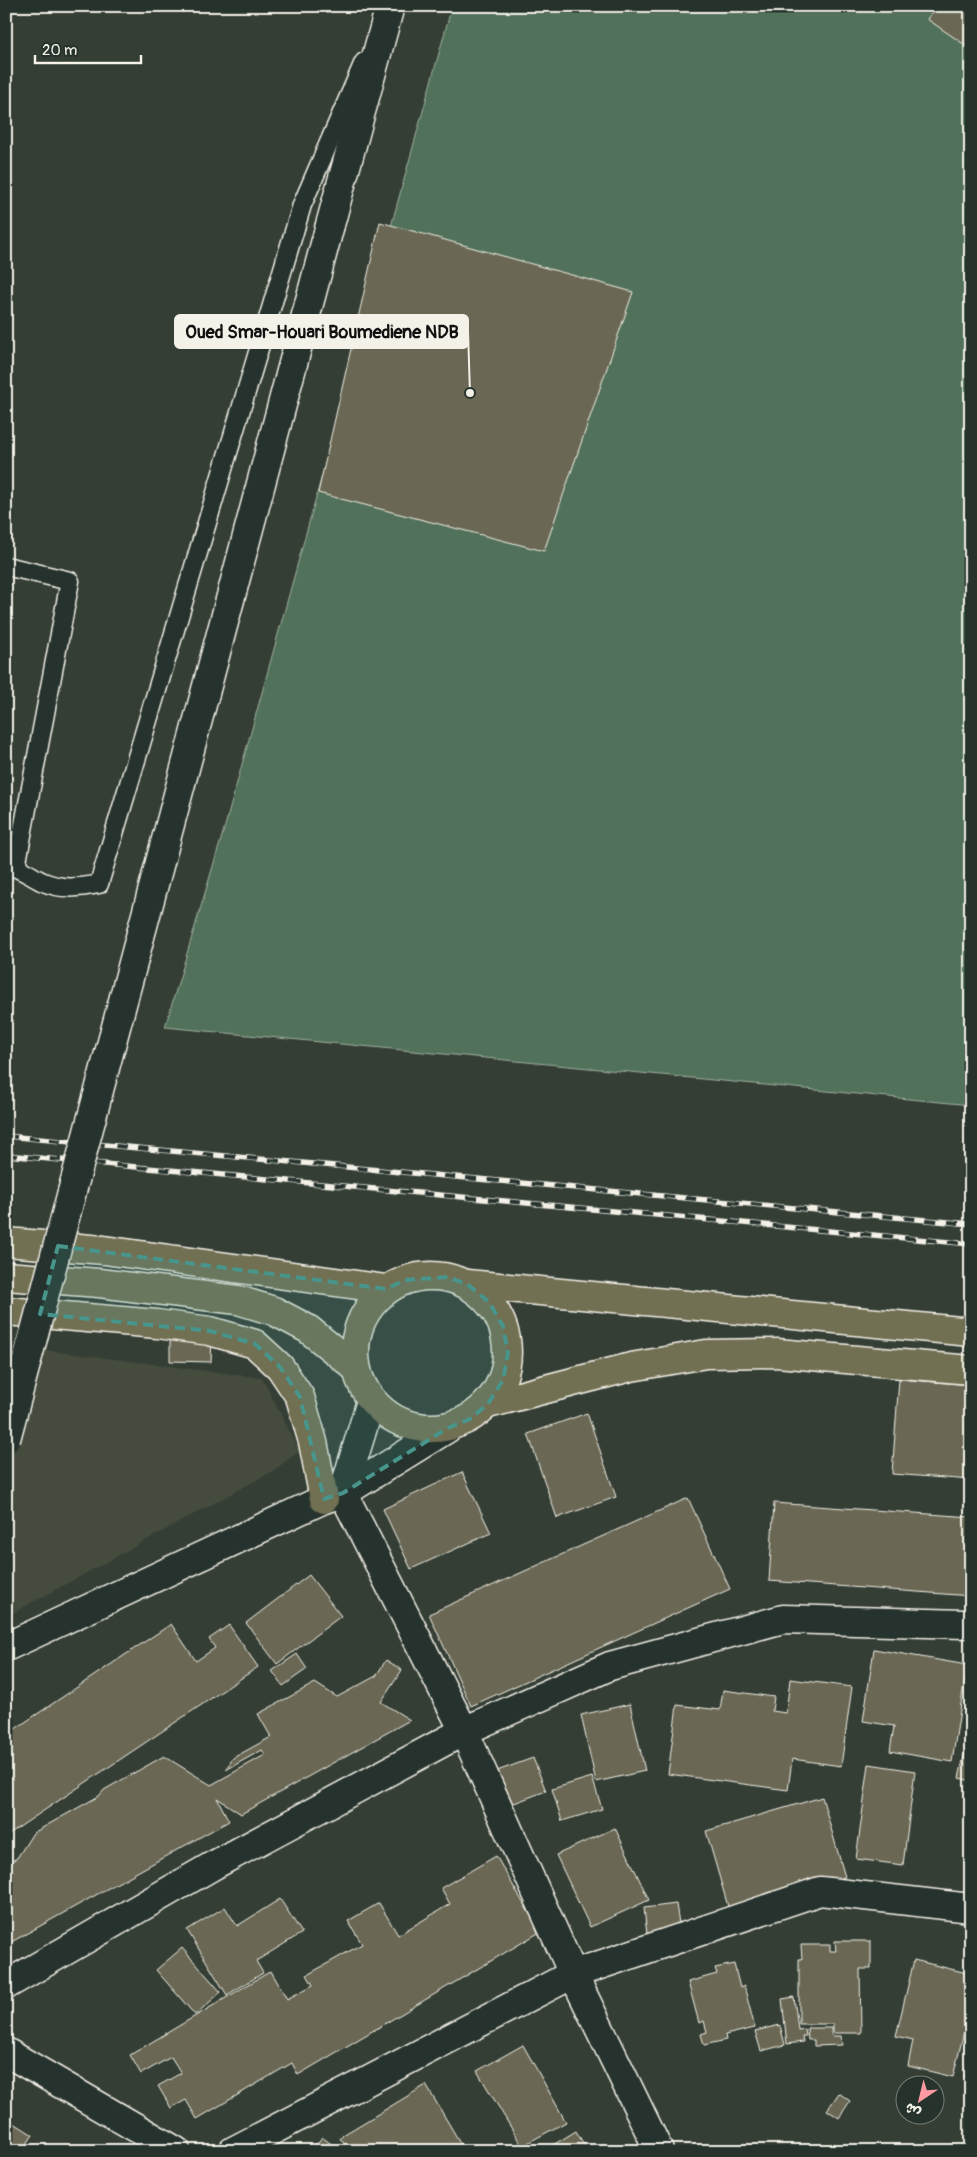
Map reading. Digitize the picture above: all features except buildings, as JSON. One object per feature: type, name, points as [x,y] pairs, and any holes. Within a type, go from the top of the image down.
[{"type":"main road","points":[[6,1242],[104,1250],[386,1289]]},
{"type":"main road","points":[[467,1284],[489,1302],[503,1326],[508,1353],[503,1380],[488,1404],[470,1419],[448,1428],[419,1429],[392,1419],[371,1401],[358,1378],[353,1352],[358,1327],[386,1289],[405,1280],[426,1275],[447,1277],[467,1284],[971,1332]]},
{"type":"main road","points":[[6,1276],[99,1283],[238,1300],[274,1311],[308,1329],[356,1368]]},
{"type":"main road","points":[[6,1310],[174,1326],[210,1332],[256,1344],[280,1367],[300,1397],[313,1442],[334,1496]]},
{"type":"main road","points":[[488,1404],[631,1367],[706,1354],[777,1353],[971,1370]]},
{"type":"street","points":[[6,1439],[389,6]]},
{"type":"street","points":[[334,1496],[371,1401]]},
{"type":"street","points":[[6,1647],[334,1496],[448,1428]]},
{"type":"street","points":[[334,1496],[464,1731],[573,1974],[659,2151]]},
{"type":"street","points":[[6,1985],[214,1865],[464,1731],[610,1666],[783,1620],[964,1624]]},
{"type":"street","points":[[233,2151],[573,1974],[820,1891],[971,1908]]},
{"type":"street","points":[[6,2052],[176,2151]]},
{"type":"lane","points":[[6,566],[70,581],[11,866],[42,881],[69,889],[98,884],[302,205],[389,6]]},
{"type":"highlighted area","points":[[58,1246],[386,1289],[405,1280],[447,1277],[467,1284],[489,1302],[503,1326],[508,1353],[503,1380],[488,1404],[470,1419],[448,1428],[343,1493],[324,1499],[300,1397],[280,1367],[255,1344],[210,1331],[40,1314]]},
{"type":"shaded area","points":[[6,1345],[262,1378],[300,1451],[273,1471],[6,1617],[6,1510],[12,1480],[6,1480]]},
{"type":"green space","points":[[452,6],[971,6],[971,1105],[165,1027],[225,826]]},
{"type":"railway","points":[[6,1136],[971,1224]]},
{"type":"railway","points":[[6,1155],[971,1244]]},
{"type":"place","name":"Oued Smar-Houari Boumediene NDB","points":[[470,393]]}]
